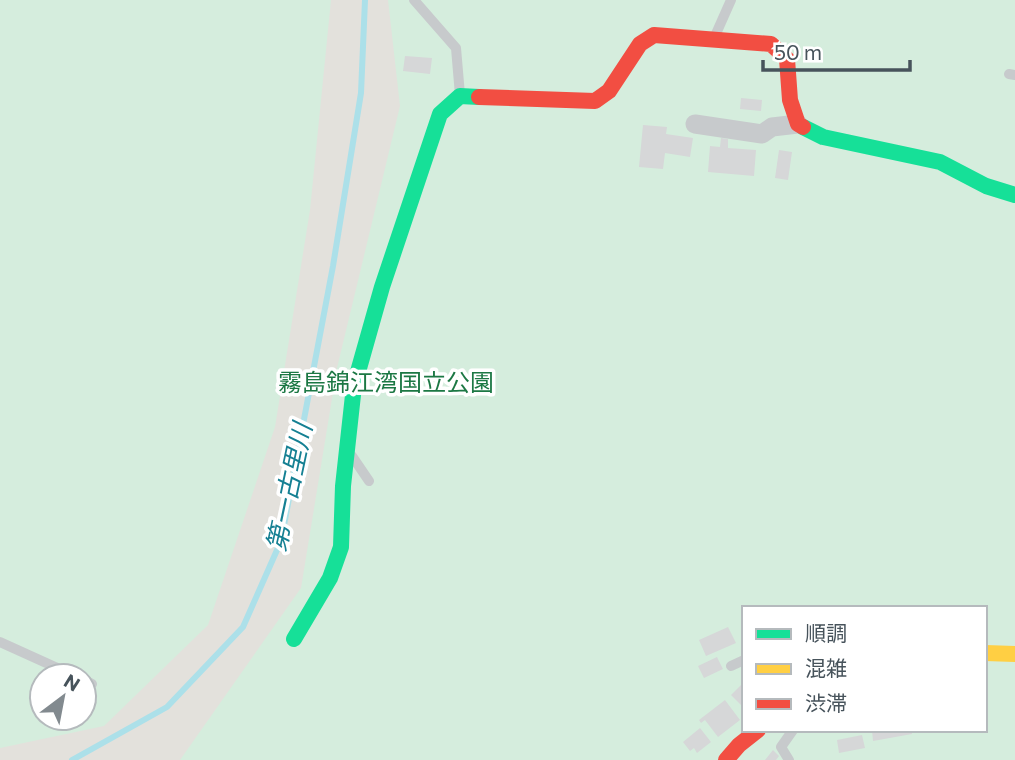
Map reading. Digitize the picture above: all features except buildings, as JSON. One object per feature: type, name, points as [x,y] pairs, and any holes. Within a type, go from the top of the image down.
[{"type":"street","points":[[294,639],[330,578],[341,547],[354,386],[382,287],[440,114],[460,96],[595,101],[609,91],[640,44],[654,35],[771,44],[787,59],[790,100],[799,124]]},
{"type":"street","points":[[695,124],[762,134],[772,127],[799,124],[823,137],[940,162],[986,186],[1015,195]]},
{"type":"street","points":[[987,653],[1013,653]]},
{"type":"street","points":[[726,760],[755,732]]},
{"type":"lane","points":[[414,0],[456,48],[460,96]]},
{"type":"lane","points":[[714,40],[731,0]]},
{"type":"lane","points":[[347,449],[369,481]]},
{"type":"lane","points":[[0,642],[44,662]]},
{"type":"lane","points":[[731,666],[742,661]]},
{"type":"lane","points":[[789,760],[781,747],[792,732]]},
{"type":"green space","name":"霧島錦江湾国立公園","points":[[0,0],[1015,0],[1015,760],[0,760]]},
{"type":"sand","points":[[331,0],[388,0],[400,106],[337,368],[301,588],[180,760],[0,760],[0,748],[76,732],[98,732],[98,727],[104,726],[208,625],[275,427],[310,210]]},
{"type":"waterway","name":"第一古里川","points":[[72,760],[167,707],[243,627],[281,541],[333,266],[361,93],[365,0]]},
{"type":"traffic: fast","points":[[294,639],[330,578],[341,547],[343,486],[354,386],[382,287],[440,114],[460,96],[479,97]]},
{"type":"traffic: fast","points":[[803,127],[823,137],[940,162],[986,186],[1015,195]]},
{"type":"traffic: slow","points":[[987,653],[1015,654]]},
{"type":"traffic: jam","points":[[479,97],[595,101],[609,91],[640,44],[654,35],[771,44],[787,59],[790,100],[798,124],[803,127]]},
{"type":"traffic: jam","points":[[726,760],[755,732]]}]
